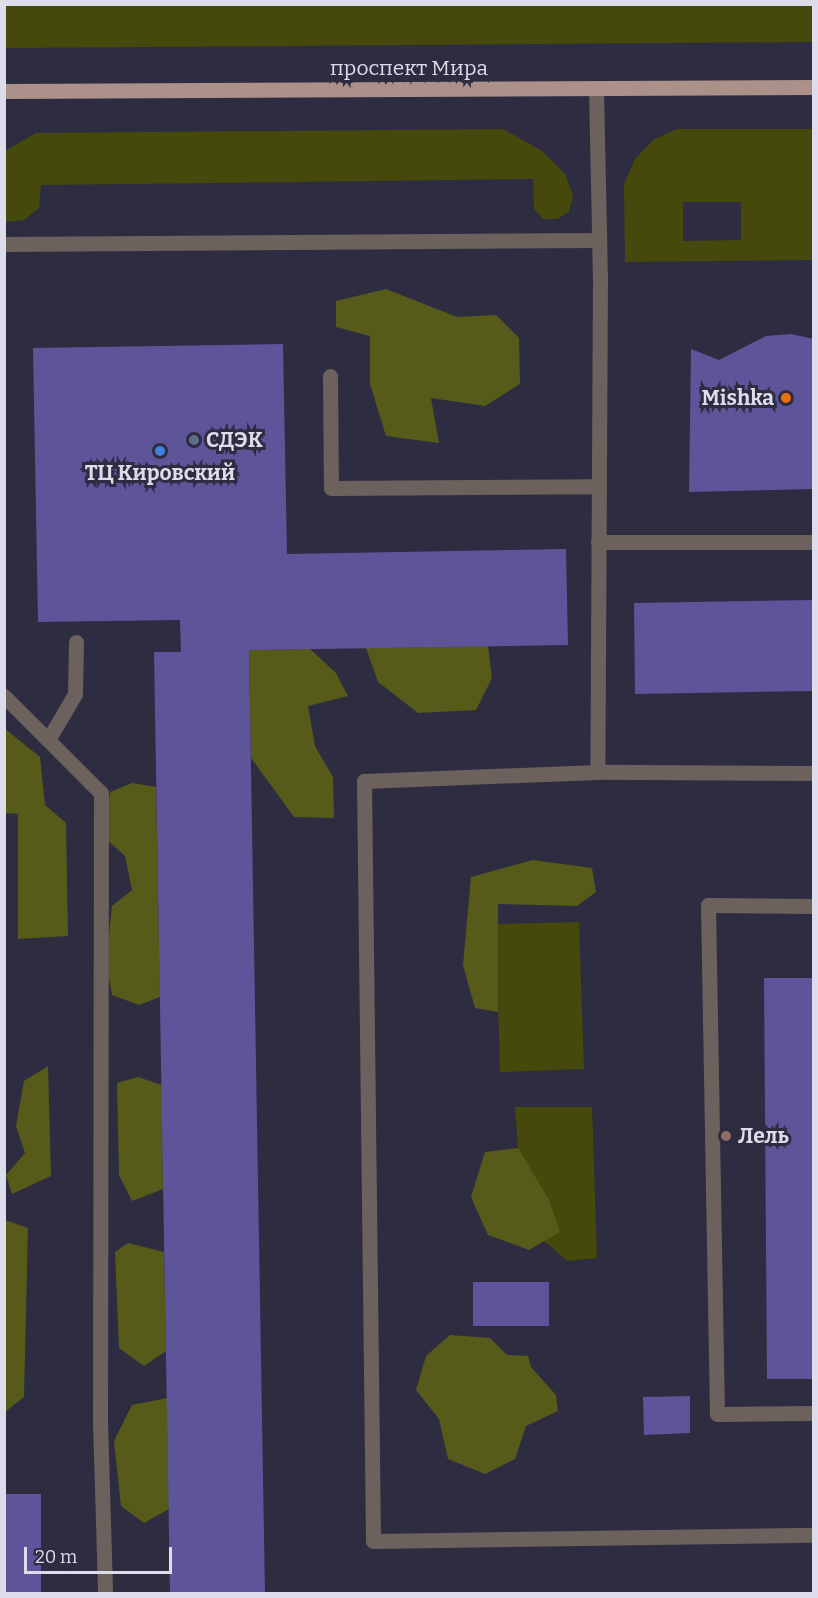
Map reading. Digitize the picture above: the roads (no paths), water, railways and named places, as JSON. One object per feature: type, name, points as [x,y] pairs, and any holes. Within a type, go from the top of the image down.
[{"type":"main road","name":"проспект Мира","points":[[4,91],[813,87]]},
{"type":"lane","points":[[596,89],[599,240],[597,772]]},
{"type":"lane","points":[[4,244],[599,240]]},
{"type":"lane","points":[[330,376],[331,488],[599,486]]},
{"type":"lane","points":[[598,542],[813,542]]},
{"type":"lane","points":[[48,740],[75,694],[76,642]]},
{"type":"lane","points":[[4,696],[101,793],[100,1421],[105,1593]]},
{"type":"lane","points":[[813,773],[597,772],[364,781],[373,1541],[813,1535]]},
{"type":"lane","points":[[813,906],[708,904],[717,1414],[813,1413]]},
{"type":"place","name":"Mishka","points":[[786,398]]},
{"type":"place","name":"СДЭК","points":[[194,440]]},
{"type":"place","name":"ТЦ Кировский","points":[[160,451]]},
{"type":"place","name":"Лель","points":[[726,1136]]}]
